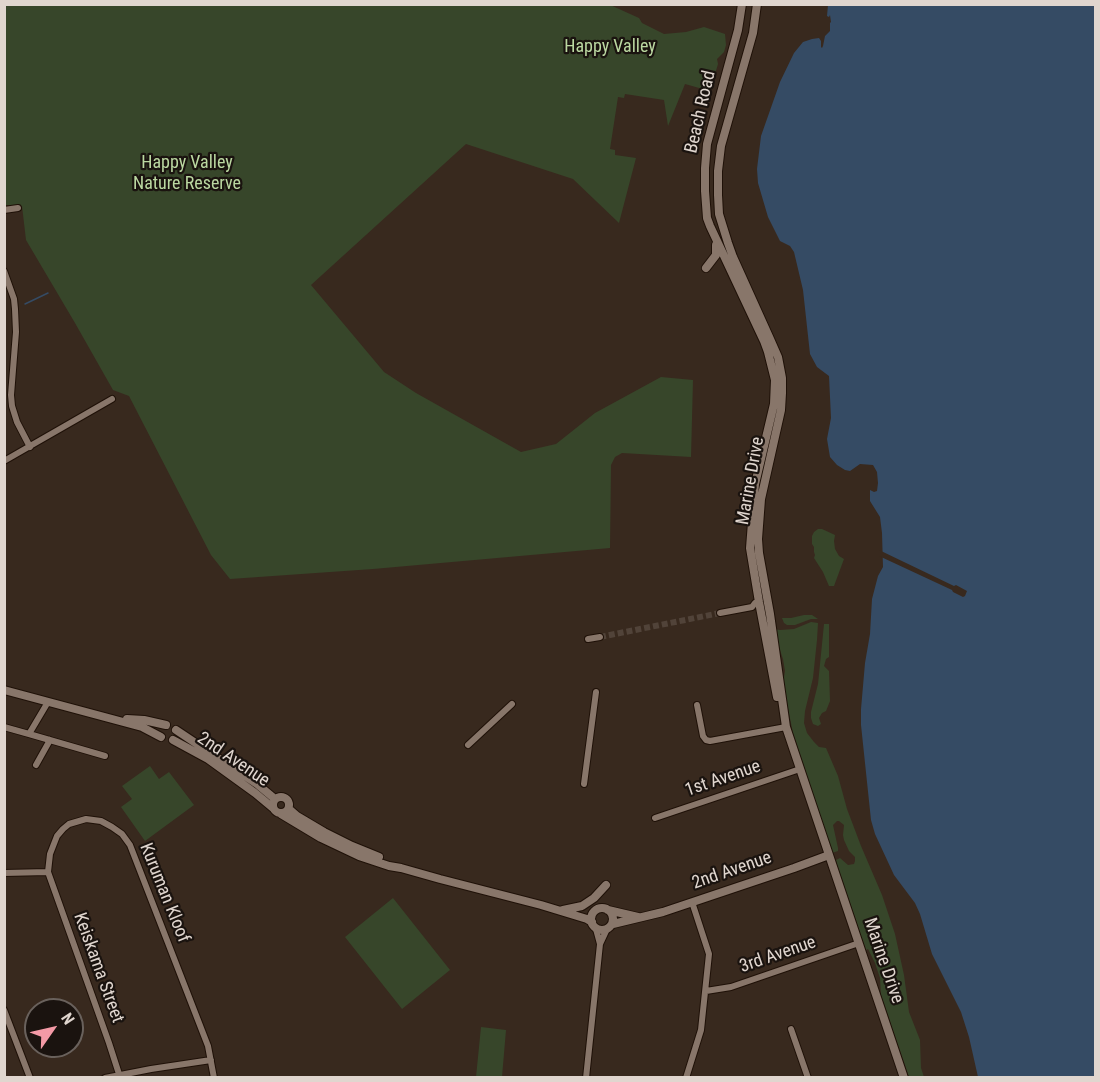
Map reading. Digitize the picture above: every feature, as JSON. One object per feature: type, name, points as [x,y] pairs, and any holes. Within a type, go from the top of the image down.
[{"type":"main road","name":"Beach Road","points":[[729,259],[715,239],[707,218],[705,168],[707,144],[740,22],[742,4]]},
{"type":"main road","name":"Beach Road","points":[[729,259],[720,214],[718,171],[732,105],[753,33],[757,4]]},
{"type":"main road","points":[[706,268],[716,255],[715,239]]},
{"type":"main road","name":"Marine Drive","points":[[729,259],[764,341],[775,380],[774,404],[753,498],[750,548],[778,702],[904,1077]]},
{"type":"main road","name":"Marine Drive","points":[[729,259],[770,339],[778,357],[782,378],[781,410],[761,499],[758,545],[785,723]]},
{"type":"main road","name":"2nd Avenue","points":[[4,690],[142,727],[166,741],[173,740],[207,759],[274,804]]},
{"type":"main road","name":"2nd Avenue","points":[[111,719],[144,720],[172,725],[176,730],[257,784],[274,804],[277,813],[285,811],[297,816],[351,849]]},
{"type":"main road","points":[[161,737],[160,731],[166,725]]},
{"type":"main road","name":"2nd Avenue","points":[[173,740],[177,734],[176,730]]},
{"type":"main road","points":[[296,794],[292,802],[295,810],[310,824]]},
{"type":"main road","name":"2nd Avenue","points":[[274,804],[281,797],[286,798],[289,804],[285,811]]},
{"type":"main road","name":"2nd Avenue","points":[[285,811],[321,838],[401,868],[594,921]]},
{"type":"main road","name":"2nd Avenue","points":[[610,927],[693,902],[829,855]]},
{"type":"main road","points":[[562,911],[582,906],[594,898],[606,885]]},
{"type":"main road","points":[[599,909],[608,910],[613,918],[610,927],[600,930],[594,921],[599,909]]},
{"type":"main road","name":"2nd Avenue","points":[[608,910],[645,917]]},
{"type":"street","points":[[4,210],[18,208]]},
{"type":"street","points":[[4,271],[14,299],[16,332],[8,396],[30,447]]},
{"type":"street","points":[[4,461],[112,399]]},
{"type":"street","points":[[720,613],[752,607],[759,602]]},
{"type":"street","points":[[588,639],[600,636]]},
{"type":"street","points":[[584,784],[596,692]]},
{"type":"street","points":[[29,734],[48,702]]},
{"type":"street","points":[[468,745],[512,704]]},
{"type":"street","points":[[697,705],[703,736],[710,741],[785,723]]},
{"type":"street","points":[[4,727],[105,756]]},
{"type":"street","points":[[36,765],[50,740]]},
{"type":"street","name":"1st Avenue","points":[[655,818],[800,769]]},
{"type":"street","name":"Kuruman Kloof","points":[[48,872],[53,843],[69,824],[94,819],[106,823],[122,834],[134,854],[208,1046],[214,1077]]},
{"type":"street","points":[[4,873],[48,872]]},
{"type":"street","name":"Keiskama Street","points":[[48,872],[119,1074]]},
{"type":"street","points":[[686,1077],[701,1030],[709,954],[693,902]]},
{"type":"street","points":[[586,1077],[600,945],[594,921]]},
{"type":"street","points":[[600,945],[610,927]]},
{"type":"street","name":"3rd Avenue","points":[[706,991],[730,987],[859,943]]},
{"type":"street","points":[[4,1010],[30,1077]]},
{"type":"street","points":[[791,1029],[808,1077]]},
{"type":"street","points":[[105,1077],[211,1060]]},
{"type":"green space","name":"Happy Valley Nature Reserve","points":[[608,4],[639,18],[642,23],[664,34],[686,32],[704,27],[725,34],[726,45],[724,52],[717,59],[718,64],[710,91],[685,84],[668,126],[664,100],[625,94],[624,98],[618,97],[610,149],[615,150],[615,155],[636,158],[619,223],[573,179],[466,144],[311,285],[384,372],[416,393],[521,452],[556,444],[595,413],[661,377],[693,380],[691,457],[622,453],[615,457],[611,465],[610,548],[230,579],[211,555],[129,396],[113,390],[26,240],[22,206],[5,205],[4,5]]},
{"type":"green space","points":[[818,529],[835,535],[835,549],[844,559],[834,586],[829,586],[814,558],[812,536]]},
{"type":"green space","points":[[812,615],[818,619],[787,625],[782,618],[791,618]]},
{"type":"green space","points":[[811,622],[818,623],[817,640],[813,678],[804,723],[807,733],[814,742],[819,747],[826,748],[838,776],[861,846],[882,895],[895,934],[909,1012],[920,1040],[921,1068],[924,1077],[909,1077],[881,995],[880,978],[875,963],[868,949],[866,950],[837,865],[836,860],[840,858],[848,865],[854,864],[855,861],[855,857],[844,840],[844,825],[837,821],[833,825],[838,851],[832,853],[793,733],[783,684],[785,671],[783,659],[773,629],[794,629]]},
{"type":"green space","points":[[824,624],[829,624],[829,657],[824,666],[829,671],[830,701],[826,711],[819,718],[821,724],[818,726],[813,724],[811,712],[818,684]]},
{"type":"green space","points":[[150,766],[159,779],[169,772],[194,805],[145,841],[121,807],[132,799],[122,786]]},
{"type":"green space","points":[[393,898],[450,970],[402,1009],[345,937]]},
{"type":"green space","points":[[481,1027],[506,1030],[502,1077],[476,1077]]},
{"type":"water","points":[[828,5],[1095,5],[1095,1077],[978,1077],[961,1012],[932,954],[915,903],[894,875],[871,820],[861,709],[872,599],[878,576],[883,567],[880,517],[870,501],[870,490],[877,491],[877,472],[873,465],[860,464],[850,471],[845,470],[830,457],[827,439],[831,418],[829,376],[817,367],[810,354],[803,290],[794,252],[790,246],[780,241],[768,217],[758,183],[757,169],[761,136],[780,82],[794,53],[803,42],[819,38],[822,48],[825,36],[830,31],[830,15],[827,16]]},
{"type":"pier","points":[[879,550],[956,585],[967,591],[965,596],[879,556]]},
{"type":"waterway","points":[[25,304],[48,293]]},
{"type":"tunnel","points":[[600,637],[720,613]]},
{"type":"park label","name":"Happy Valley","points":[[610,47]]}]
